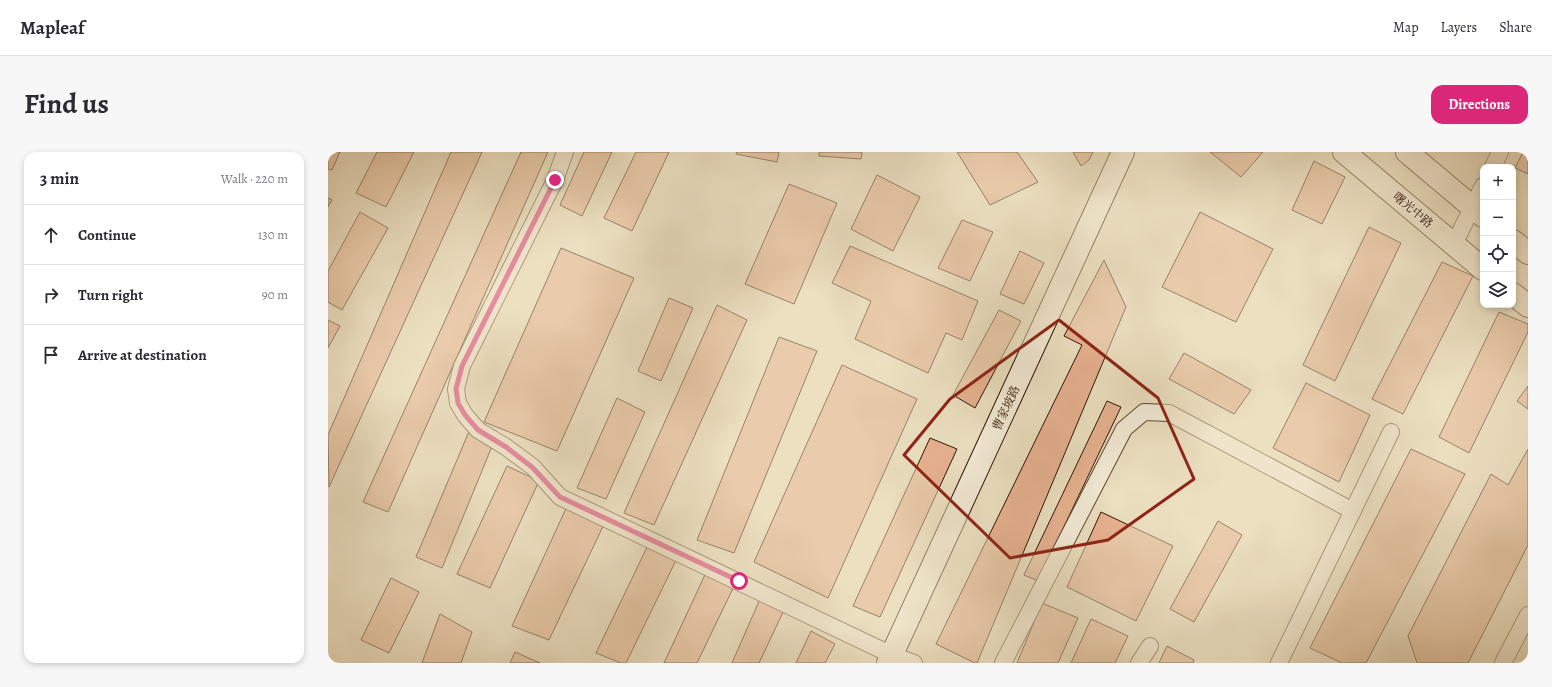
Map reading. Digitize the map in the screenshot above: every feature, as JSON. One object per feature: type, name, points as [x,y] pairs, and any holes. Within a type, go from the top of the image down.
[{"type":"street","points":[[565,152],[555,180],[462,366],[456,389],[458,403],[465,415],[478,430],[506,447],[532,467],[560,497],[890,659],[914,663]]},
{"type":"street","name":"曹家坡路","points":[[890,659],[1123,152]]},
{"type":"street","name":"曙光中路","points":[[1344,152],[1480,266]]},
{"type":"street","points":[[1407,152],[1478,211]]},
{"type":"street","points":[[1494,164],[1500,152]]},
{"type":"street","points":[[1454,244],[1478,211],[1480,200]]},
{"type":"street","points":[[1516,243],[1528,253]]},
{"type":"street","points":[[1516,296],[1528,306]]},
{"type":"street","points":[[1004,663],[1124,429],[1144,412],[1169,413],[1352,511]]},
{"type":"street","points":[[1279,663],[1391,432]]},
{"type":"street","points":[[1503,663],[1528,615]]},
{"type":"street","points":[[1139,663],[1150,646]]},
{"type":"highlighted area","points":[[1059,320],[1158,398],[1194,479],[1108,540],[1010,558],[904,455],[950,399]]},
{"type":"building","points":[[328,152],[340,152],[332,170],[328,169]]},
{"type":"building","points":[[377,152],[414,152],[386,207],[356,193]]},
{"type":"building","points":[[451,152],[482,152],[329,487],[328,435]]},
{"type":"building","points":[[521,152],[548,152],[388,512],[363,502]]},
{"type":"building","points":[[584,152],[612,152],[582,216],[560,205]]},
{"type":"building","points":[[636,152],[669,152],[632,231],[604,218]]},
{"type":"building","points":[[737,152],[779,152],[777,162],[736,154]]},
{"type":"building","points":[[819,152],[862,152],[861,159],[819,156]]},
{"type":"building","points":[[957,152],[1017,152],[1038,182],[990,205]]},
{"type":"building","points":[[1073,152],[1093,152],[1089,160],[1081,166]]},
{"type":"building","points":[[1210,152],[1263,152],[1241,177]]},
{"type":"building","points":[[1523,152],[1528,152],[1528,174],[1516,168]]},
{"type":"building","points":[[1314,161],[1345,177],[1322,224],[1292,210]]},
{"type":"building","points":[[877,175],[920,197],[893,251],[851,229]]},
{"type":"building","points":[[789,184],[837,203],[794,304],[745,284]]},
{"type":"building","points":[[328,198],[332,200],[328,207]]},
{"type":"building","points":[[360,212],[388,228],[342,310],[328,302],[328,271]]},
{"type":"building","points":[[1200,212],[1273,249],[1236,322],[1162,287]]},
{"type":"building","points":[[962,220],[993,232],[970,281],[938,268]]},
{"type":"building","points":[[1369,227],[1401,243],[1335,381],[1303,365]]},
{"type":"building","points":[[850,246],[978,301],[962,340],[946,333],[928,373],[855,339],[871,301],[832,283]]},
{"type":"building","points":[[561,248],[634,278],[557,451],[484,422]]},
{"type":"building","points":[[1020,251],[1044,263],[1024,304],[1000,294]]},
{"type":"building","points":[[1104,260],[1126,307],[977,663],[975,663],[936,644],[1082,345],[1064,336]]},
{"type":"building","points":[[1442,262],[1473,276],[1403,414],[1372,399]]},
{"type":"building","points":[[669,298],[693,308],[661,381],[638,371]]},
{"type":"building","points":[[717,305],[747,320],[654,525],[624,513]]},
{"type":"building","points":[[999,310],[1021,321],[975,408],[953,395]]},
{"type":"building","points":[[1499,312],[1528,324],[1528,332],[1469,453],[1439,437]]},
{"type":"building","points":[[328,320],[340,326],[328,348]]},
{"type":"building","points":[[779,337],[817,351],[734,553],[697,540]]},
{"type":"building","points":[[1184,353],[1251,390],[1234,414],[1169,379]]},
{"type":"building","points":[[842,365],[917,399],[828,598],[754,562]]},
{"type":"building","points":[[1306,383],[1370,415],[1339,482],[1273,448]]},
{"type":"building","points":[[1528,386],[1528,409],[1517,401]]},
{"type":"building","points":[[617,398],[645,412],[606,499],[577,488]]},
{"type":"building","points":[[1107,401],[1121,407],[1038,581],[1024,575]]},
{"type":"building","points":[[470,429],[495,439],[442,568],[416,557]]},
{"type":"building","points":[[930,438],[957,449],[880,617],[853,606]]},
{"type":"building","points":[[1411,449],[1465,474],[1366,663],[1342,663],[1310,648]]},
{"type":"building","points":[[1528,449],[1528,545],[1468,663],[1417,663],[1408,636],[1491,474],[1508,485]]},
{"type":"building","points":[[507,466],[539,481],[490,588],[457,574]]},
{"type":"building","points":[[569,502],[606,520],[549,640],[512,626]]},
{"type":"building","points":[[1101,512],[1173,546],[1136,621],[1067,587]]},
{"type":"building","points":[[1218,521],[1242,535],[1194,622],[1170,609]]},
{"type":"building","points":[[651,539],[680,552],[626,663],[621,663],[596,653]]},
{"type":"building","points":[[709,566],[737,580],[697,663],[664,663]]},
{"type":"building","points":[[391,578],[419,592],[389,653],[361,640]]},
{"type":"building","points":[[760,599],[785,608],[759,663],[732,663]]},
{"type":"building","points":[[1042,603],[1078,618],[1058,663],[1017,663]]},
{"type":"building","points":[[440,614],[472,632],[461,663],[422,663]]},
{"type":"building","points":[[1091,619],[1128,636],[1115,663],[1071,663]]},
{"type":"building","points":[[811,631],[835,644],[825,663],[796,663]]},
{"type":"building","points":[[1167,646],[1194,660],[1193,663],[1159,663]]},
{"type":"building","points":[[515,652],[540,663],[510,663]]},
{"type":"route","points":[[555,180],[462,366],[456,389],[458,403],[465,415],[478,430],[506,447],[532,467],[560,497],[739,581]]}]
